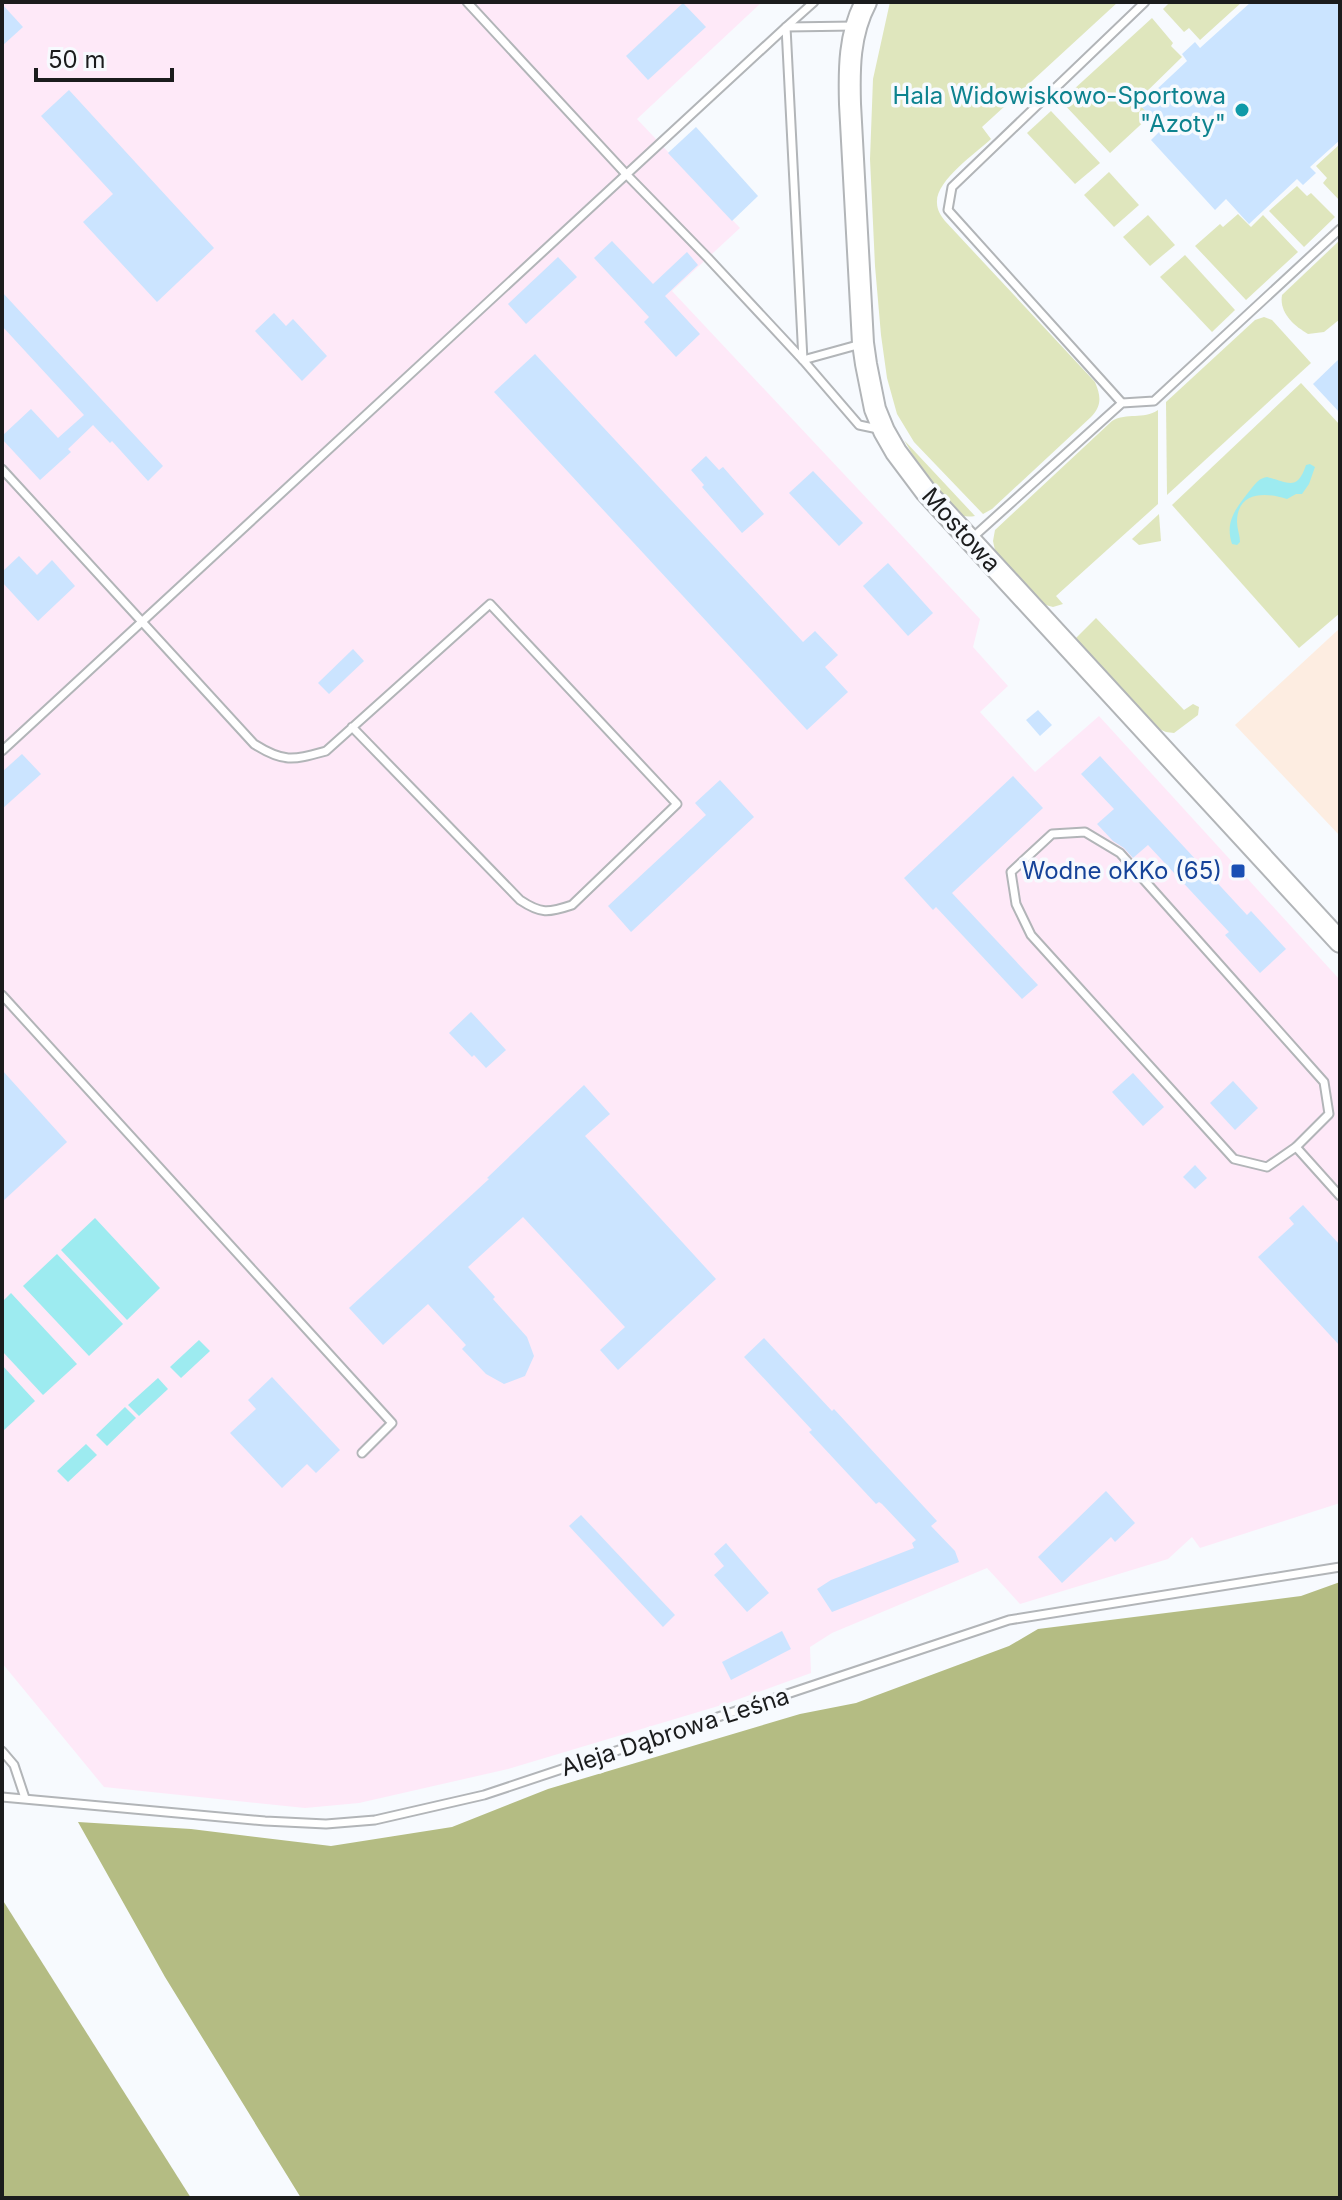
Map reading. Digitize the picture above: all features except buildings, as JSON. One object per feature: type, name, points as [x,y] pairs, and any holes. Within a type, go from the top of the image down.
[{"type":"street","name":"Mostowa","points":[[866,2],[853,39],[849,70],[863,343],[875,409],[884,431],[926,492],[969,541],[1340,942]]},
{"type":"lane","points":[[467,2],[803,360],[859,425],[884,431]]},
{"type":"lane","points":[[1122,403],[948,210],[952,187],[1145,2]]},
{"type":"lane","points":[[2,751],[812,3]]},
{"type":"lane","points":[[786,27],[857,26]]},
{"type":"lane","points":[[786,27],[803,360]]},
{"type":"lane","points":[[969,541],[1122,403],[1154,401],[1340,229]]},
{"type":"lane","points":[[803,360],[863,343]]},
{"type":"lane","points":[[2,469],[254,744],[275,758],[298,758],[326,751],[352,727],[490,604],[677,804],[572,905],[537,911],[520,900],[352,727]]},
{"type":"lane","points":[[1085,832],[1120,853],[1324,1082],[1329,1114],[1296,1147],[1267,1167],[1234,1159],[1031,935],[1016,904],[1011,872],[1052,834],[1085,832]]},
{"type":"lane","points":[[2,995],[392,1423],[362,1453]]},
{"type":"lane","points":[[1296,1147],[1340,1196]]},
{"type":"lane","name":"Aleja Dąbrowa Leśna","points":[[2,1797],[265,1821],[326,1824],[375,1820],[484,1795],[1009,1620],[1340,1567]]},
{"type":"lane","points":[[2,1751],[14,1765],[25,1798]]},
{"type":"shaded area","points":[[2,2],[762,2],[637,119],[740,228],[672,291],[980,619],[973,647],[1008,686],[980,712],[1035,772],[1099,716],[1340,980],[1340,1503],[1200,1548],[1192,1537],[1168,1559],[1020,1604],[987,1568],[832,1633],[810,1647],[811,1673],[725,1704],[508,1769],[359,1803],[305,1808],[104,1787],[2,1663]]},
{"type":"shaded area","points":[[1340,628],[1340,836],[1235,725]]},
{"type":"green space","points":[[890,2],[1118,2],[982,127],[991,139],[949,177],[938,195],[938,208],[945,221],[1095,382],[1099,396],[1099,405],[1091,417],[983,514],[914,442],[897,414],[887,378],[875,266],[870,159],[873,79]]},
{"type":"green space","points":[[1170,2],[1242,2],[1200,40],[1189,28],[1184,32],[1163,9]]},
{"type":"green space","points":[[1152,18],[1182,57],[1137,101],[1150,116],[1110,153],[1061,101]]},
{"type":"green space","points":[[1051,111],[1100,163],[1075,184],[1027,133]]},
{"type":"green space","points":[[1340,144],[1340,201],[1323,183],[1327,178],[1316,166]]},
{"type":"green space","points":[[1109,172],[1139,205],[1114,227],[1084,195]]},
{"type":"green space","points":[[1297,186],[1307,196],[1311,193],[1335,217],[1304,247],[1269,211]]},
{"type":"green space","points":[[1238,214],[1251,227],[1263,215],[1298,252],[1246,300],[1195,246],[1220,224],[1223,227]]},
{"type":"green space","points":[[1148,215],[1175,245],[1150,266],[1123,237]]},
{"type":"green space","points":[[1340,240],[1340,319],[1324,332],[1308,334],[1285,313],[1282,295]]},
{"type":"green space","points":[[1185,255],[1235,310],[1212,332],[1160,277]]},
{"type":"green space","points":[[1264,317],[1272,320],[1311,363],[1167,495],[1166,402],[1255,320]]},
{"type":"green space","points":[[1301,383],[1340,425],[1340,613],[1299,648],[1172,505]]},
{"type":"green space","points":[[1158,410],[1158,504],[1056,596],[1063,604],[1053,607],[1042,604],[996,555],[993,541],[995,530],[1112,421]]},
{"type":"green space","points":[[904,440],[975,516],[957,513],[942,498]]},
{"type":"green space","points":[[1159,514],[1161,541],[1139,545],[1132,539]]},
{"type":"green space","points":[[1096,618],[1184,710],[1193,704],[1199,707],[1198,715],[1174,733],[1157,728],[1076,638]]},
{"type":"green space","points":[[1340,1582],[1340,2198],[301,2198],[165,1977],[78,1822],[191,1829],[331,1846],[452,1827],[548,1789],[800,1714],[856,1703],[1009,1646],[1038,1629],[1301,1596]]},
{"type":"green space","points":[[2,1899],[191,2198],[2,2198]]},
{"type":"water","points":[[1306,465],[1315,467],[1302,494],[1287,499],[1270,495],[1254,496],[1242,504],[1237,522],[1240,542],[1232,544],[1231,521],[1241,501],[1256,483],[1267,477],[1286,483],[1295,482]]},
{"type":"water","points":[[95,1218],[160,1288],[127,1320],[61,1250]]},
{"type":"water","points":[[57,1254],[123,1324],[89,1356],[23,1286]]},
{"type":"water","points":[[11,1293],[77,1364],[43,1395],[2,1351],[2,1302]]},
{"type":"water","points":[[199,1340],[210,1351],[181,1378],[170,1367]]},
{"type":"water","points":[[2,1365],[35,1401],[2,1432]]},
{"type":"water","points":[[158,1378],[168,1389],[139,1416],[128,1405]]},
{"type":"water","points":[[125,1407],[136,1418],[107,1446],[96,1435]]},
{"type":"water","points":[[86,1444],[97,1455],[68,1482],[57,1471]]},
{"type":"place","name":"Hala Widowiskowo-Sportowa \"Azoty\"","points":[[1242,110]]},
{"type":"place","name":"Wodne oKKo (65)","points":[[1238,871]]}]
